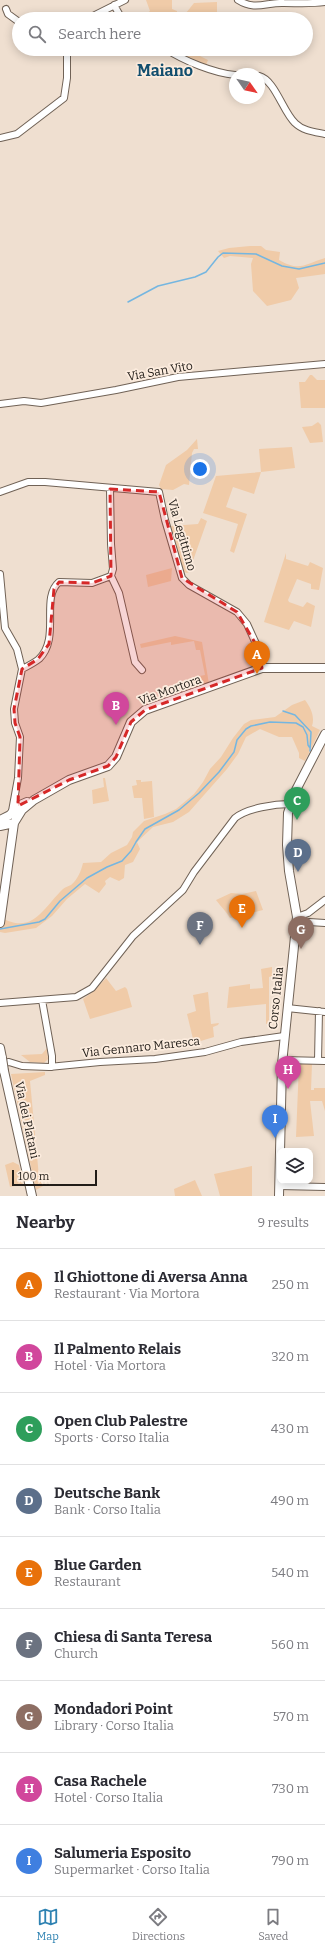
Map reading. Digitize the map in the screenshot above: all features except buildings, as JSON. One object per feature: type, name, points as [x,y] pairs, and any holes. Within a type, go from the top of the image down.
[{"type":"main road","name":"Via Mortora","points":[[34,800],[69,780],[108,766],[116,757],[131,722],[145,710],[262,668],[325,668]]},
{"type":"main road","name":"Corso Italia","points":[[279,1196],[284,1036],[296,921],[287,845],[288,813],[296,790],[323,742]]},
{"type":"main road","points":[[10,817],[22,810],[34,800]]},
{"type":"main road","points":[[0,826],[34,800]]},
{"type":"main road","points":[[0,923],[12,836],[10,817]]},
{"type":"main road","name":"Via dei Platani","points":[[0,1048],[2,1064],[32,1196]]},
{"type":"street","points":[[100,12],[125,0]]},
{"type":"street","points":[[238,0],[248,5],[257,6],[283,1],[296,4],[325,2]]},
{"type":"street","points":[[114,5],[118,12]]},
{"type":"street","points":[[6,10],[12,17]]},
{"type":"street","points":[[0,138],[17,134],[64,98],[67,78],[67,56]]},
{"type":"street","points":[[179,56],[214,71],[229,74]]},
{"type":"street","points":[[265,79],[295,123],[308,130],[325,134]]},
{"type":"street","name":"Via San Vito","points":[[0,404],[24,401],[41,403],[116,390],[178,377],[325,364]]},
{"type":"street","points":[[0,492],[28,482],[45,482],[110,489],[110,544],[113,569],[111,576],[119,593],[135,662],[142,670]]},
{"type":"street","name":"Via Legittimo","points":[[110,489],[159,492],[165,520],[182,578],[189,585],[237,612],[247,624],[258,648],[262,668]]},
{"type":"street","points":[[0,574],[4,628],[17,648],[22,669],[14,708],[15,724],[20,738],[16,790],[10,817]]},
{"type":"street","points":[[22,669],[38,659],[49,644],[52,593],[57,584],[59,582],[92,583],[111,576]]},
{"type":"street","points":[[0,1003],[76,997],[92,988],[133,936],[183,890],[235,818],[242,812],[291,804]]},
{"type":"street","points":[[296,921],[325,900]]},
{"type":"street","points":[[308,913],[307,916],[310,922]]},
{"type":"street","points":[[296,921],[325,923]]},
{"type":"street","points":[[42,1000],[52,1056],[52,1067]]},
{"type":"street","points":[[287,1008],[322,1011],[318,1061]]},
{"type":"street","name":"Via Gennaro Maresca","points":[[2,1064],[9,1062],[30,1067],[52,1067],[100,1062],[155,1059],[205,1052],[241,1042],[284,1036]]},
{"type":"street","points":[[283,1060],[325,1061]]},
{"type":"street","points":[[279,1186],[325,1187]]},
{"type":"highlighted area","points":[[110,489],[159,492],[182,578],[237,612],[258,648],[262,668],[145,710],[131,722],[116,757],[108,766],[69,780],[18,806],[20,737],[15,723],[14,709],[22,669],[38,659],[49,644],[54,589],[59,582],[92,583],[111,576]]},
{"type":"shaded area","points":[[146,0],[172,0],[172,9],[177,12],[149,12],[150,11]]},
{"type":"shaded area","points":[[217,2],[217,12],[187,12],[194,3]]},
{"type":"shaded area","points":[[185,56],[200,56],[208,60],[206,65]]},
{"type":"shaded area","points":[[261,246],[266,250],[280,252],[279,260],[292,266],[302,266],[325,258],[325,274],[296,278],[299,288],[291,300],[267,306],[253,291],[251,264],[253,258],[230,256],[224,258],[218,251],[229,248]]},
{"type":"shaded area","points":[[310,375],[317,380],[325,380],[325,408],[301,408],[299,382],[305,382]]},
{"type":"shaded area","points":[[318,422],[321,425],[323,442],[310,443],[302,427],[312,426]]},
{"type":"shaded area","points":[[197,439],[198,449],[194,449],[192,453],[189,485],[184,484],[173,490],[161,489],[159,485],[166,465],[187,450]]},
{"type":"shaded area","points":[[292,447],[295,468],[261,472],[259,449]]},
{"type":"shaded area","points":[[261,472],[254,494],[233,487],[226,507],[247,514],[234,553],[230,551],[238,524],[203,513],[216,476]]},
{"type":"shaded area","points":[[201,518],[207,521],[189,572],[187,573],[184,572],[169,524],[170,526],[198,524]]},
{"type":"shaded area","points":[[286,553],[286,559],[308,566],[310,562],[323,568],[319,590],[311,589],[311,584],[297,579],[288,600],[289,602],[303,607],[307,602],[315,606],[311,627],[294,621],[289,630],[264,622]]},
{"type":"shaded area","points":[[172,568],[171,581],[148,587],[146,575]]},
{"type":"shaded area","points":[[175,636],[202,642],[209,684],[188,691],[193,686],[194,677],[205,675],[200,650],[196,650],[194,641],[171,645],[171,642],[141,648],[140,644]]},
{"type":"shaded area","points":[[305,700],[312,713],[312,726],[320,730],[305,761],[299,758],[299,753],[292,737],[279,737],[260,729],[246,737],[238,754],[227,769],[189,812],[173,822],[153,827],[137,842],[140,849],[133,862],[125,865],[124,878],[119,881],[110,877],[105,881],[106,884],[99,893],[85,884],[67,899],[52,916],[36,928],[5,933],[0,932],[0,917],[11,922],[29,922],[43,911],[63,889],[71,885],[76,880],[83,863],[101,862],[111,853],[127,845],[133,832],[144,821],[176,809],[194,794],[210,769],[221,757],[244,724],[251,720],[275,717],[292,705]]},
{"type":"shaded area","points":[[103,778],[105,778],[109,801],[93,804],[92,790],[104,787]]},
{"type":"shaded area","points":[[136,780],[141,780],[141,782],[152,781],[154,817],[144,819],[142,798],[134,798],[132,786],[137,785]]},
{"type":"shaded area","points":[[256,891],[263,910],[230,918],[216,900],[231,893],[242,894]]},
{"type":"shaded area","points":[[272,967],[272,976],[269,977],[269,1023],[266,1024],[266,1004],[227,1008],[229,987],[250,984],[250,989],[263,988],[261,969]]},
{"type":"shaded area","points":[[106,978],[116,991],[125,987],[127,989],[132,1007],[90,1019],[83,999],[94,991]]},
{"type":"shaded area","points":[[208,992],[211,1024],[219,1023],[213,1027],[214,1037],[194,1043],[187,1014],[196,1011],[193,995]]},
{"type":"shaded area","points":[[47,1048],[48,1059],[44,1063],[30,1062],[21,1055],[42,1054]]},
{"type":"shaded area","points":[[299,1064],[312,1064],[311,1090],[314,1090],[314,1088],[325,1088],[325,1111],[322,1101],[310,1101],[314,1136],[296,1137]]},
{"type":"shaded area","points":[[45,1072],[45,1075],[30,1081],[39,1177],[43,1186],[36,1190],[11,1074]]},
{"type":"shaded area","points":[[13,1162],[19,1165],[23,1184],[10,1187],[5,1165]]},
{"type":"shaded area","points":[[252,1166],[252,1196],[220,1196],[214,1174]]},
{"type":"shaded area","points":[[195,1180],[202,1196],[175,1196],[174,1189]]},
{"type":"waterway","points":[[128,302],[158,286],[195,277],[206,272],[223,253],[256,254],[282,266],[299,269],[325,263]]},
{"type":"waterway","points":[[283,711],[295,715],[311,732],[310,751]]},
{"type":"waterway","points":[[0,929],[39,922],[45,919],[60,901],[87,878],[122,861],[131,851],[145,829],[179,810],[199,793],[219,772],[234,752],[237,740],[246,729],[251,726],[270,722],[296,723],[303,727],[307,735],[308,745],[310,748]]},
{"type":"place","name":"Il Ghiottone di Aversa Anna","points":[[257,674]]},
{"type":"place","name":"Il Palmento Relais","points":[[116,725]]},
{"type":"place","name":"Open Club Palestre","points":[[297,820]]},
{"type":"place","name":"Deutsche Bank","points":[[298,872]]},
{"type":"place","name":"Blue Garden","points":[[242,928]]},
{"type":"place","name":"Chiesa di Santa Teresa","points":[[200,945]]},
{"type":"place","name":"Mondadori Point","points":[[301,949]]},
{"type":"place","name":"Casa Rachele","points":[[288,1089]]},
{"type":"place","name":"Salumeria Esposito","points":[[275,1138]]},
{"type":"district","name":"Maiano","points":[[165,70]]}]
